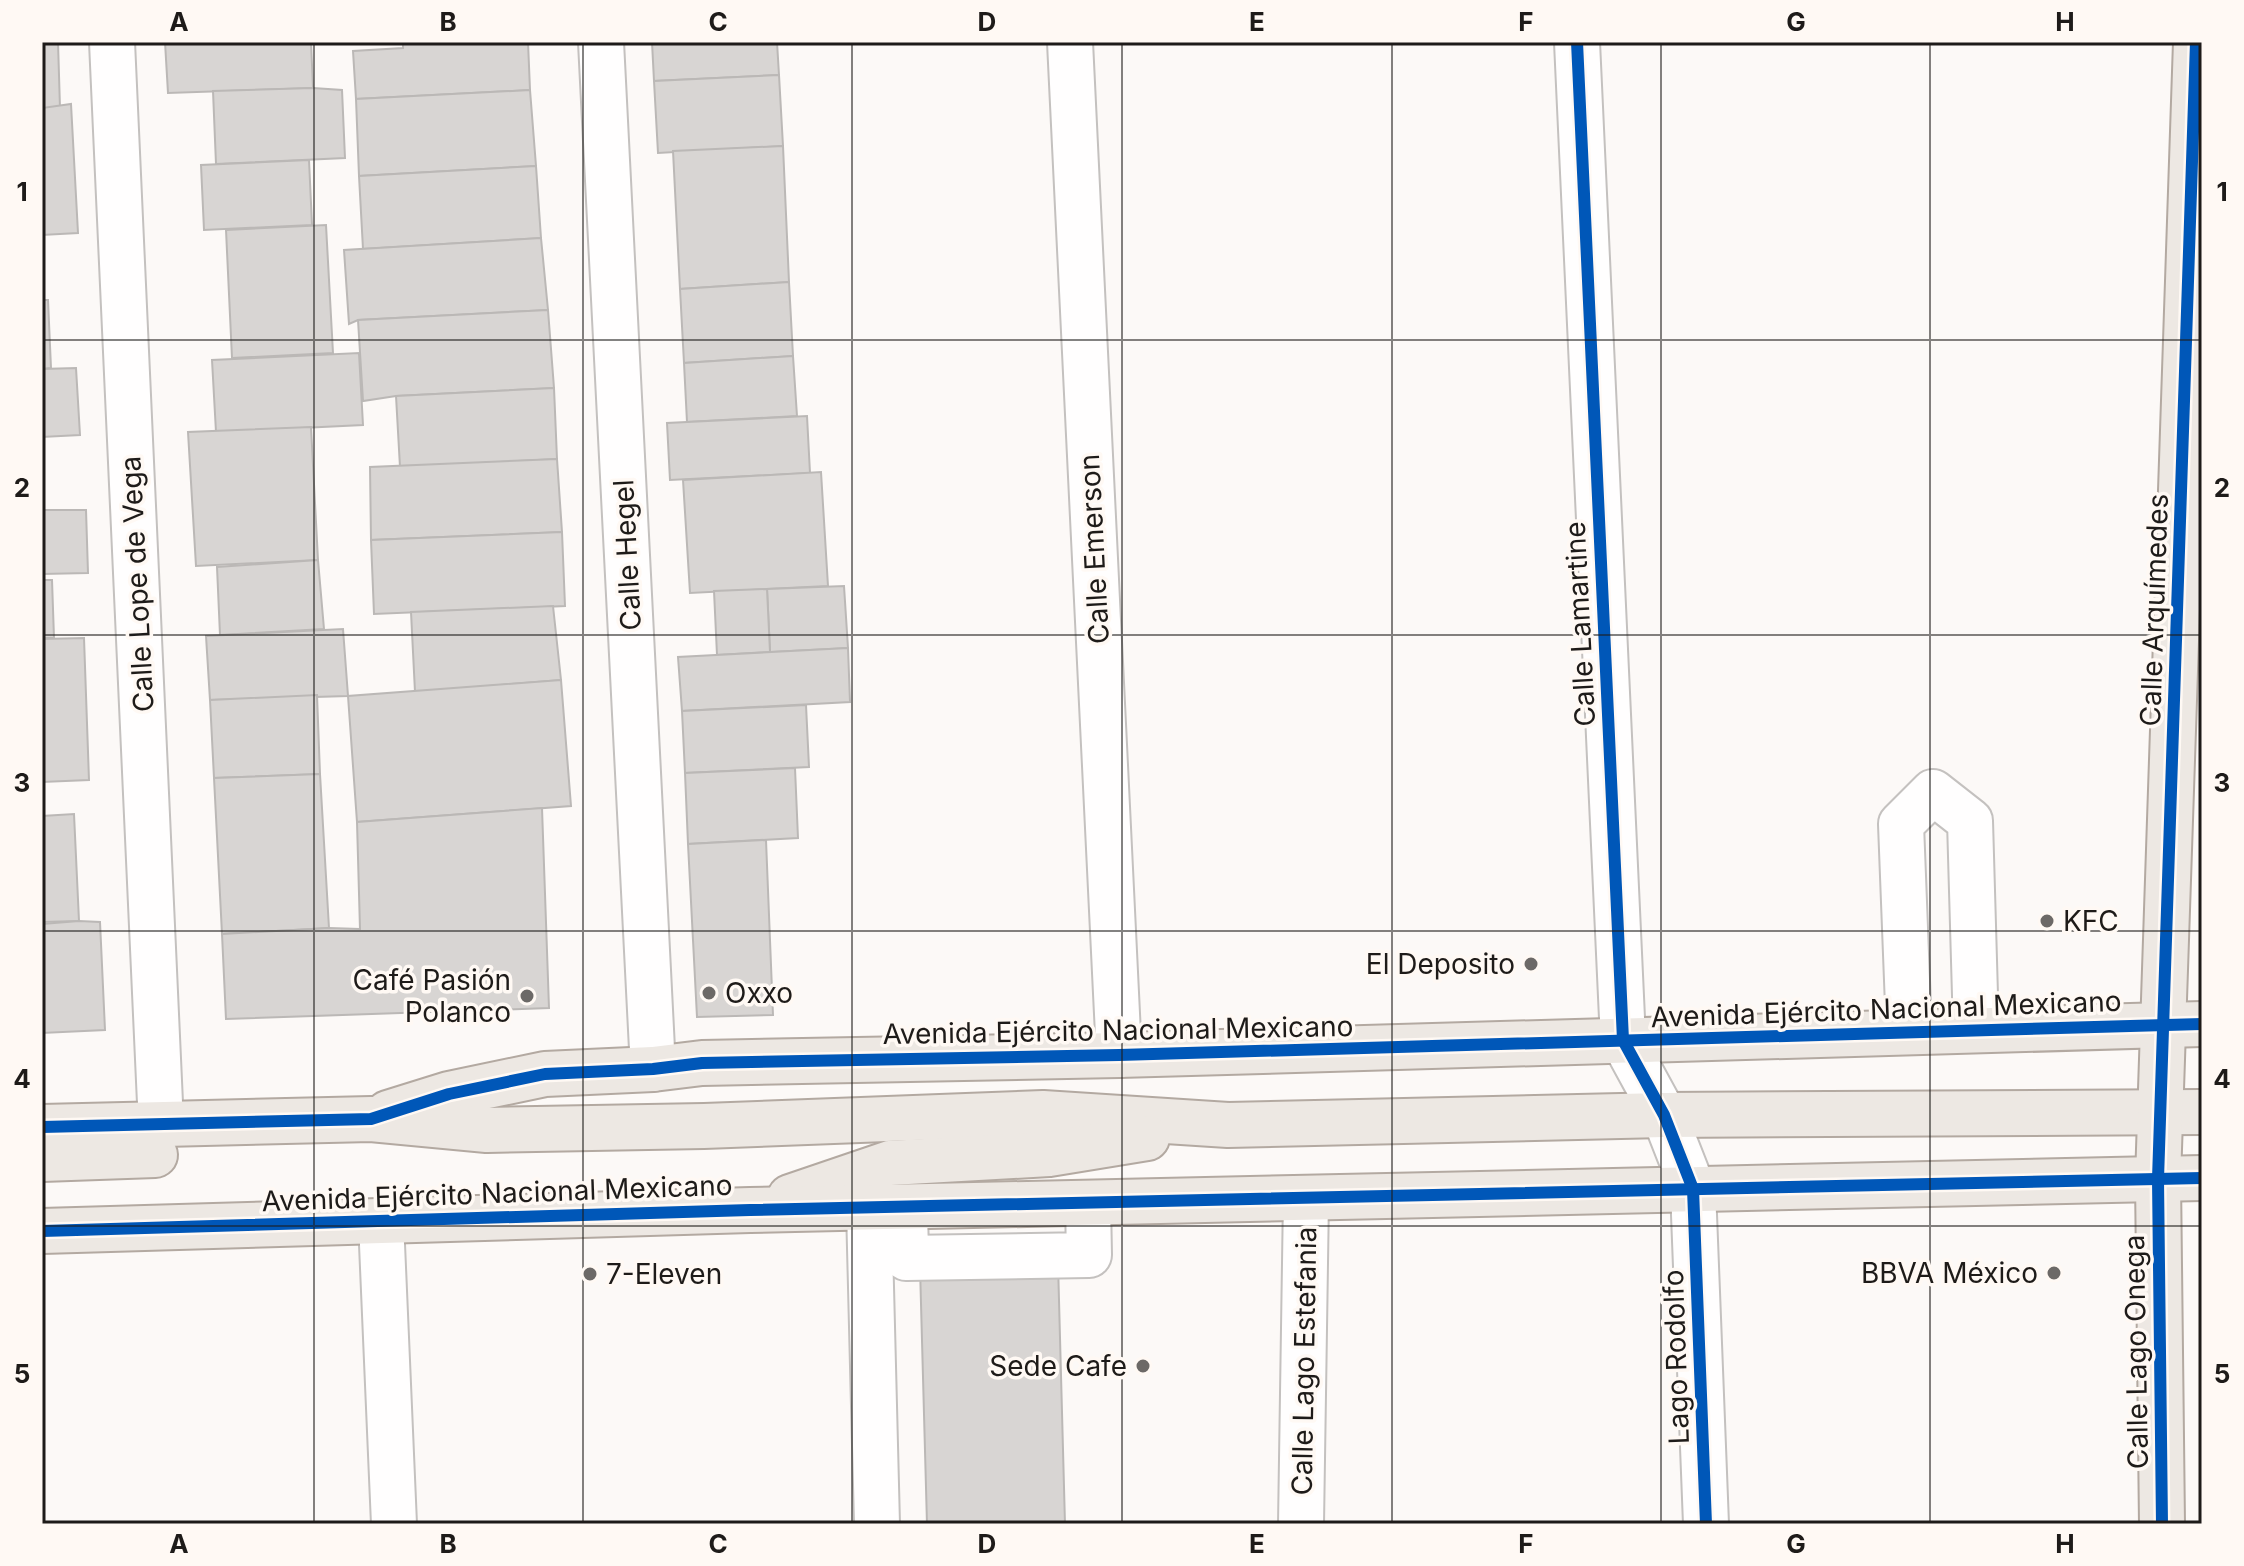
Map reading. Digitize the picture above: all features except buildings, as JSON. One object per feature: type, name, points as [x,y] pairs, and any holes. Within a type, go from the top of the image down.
[{"type":"main road","name":"Calle Arquímedes","points":[[2158,1179],[2182,1113],[2196,42]]},
{"type":"main road","name":"Avenida Ejército Nacional Mexicano","points":[[371,1119],[449,1094],[545,1074],[653,1069],[702,1063],[1119,1055],[2183,1024]]},
{"type":"main road","name":"Avenida Ejército Nacional Mexicano","points":[[42,1127],[371,1119],[487,1130],[1043,1113],[1228,1125],[1664,1115],[2182,1113]]},
{"type":"main road","points":[[750,1210],[890,1163],[1049,1154],[1228,1125]]},
{"type":"main road","points":[[42,1159],[412,1147],[613,1127]]},
{"type":"main road","name":"Avenida Ejército Nacional Mexicano","points":[[42,1231],[750,1210],[2202,1178]]},
{"type":"main road","name":"Calle Lago Onega","points":[[2158,1179],[2162,1524]]},
{"type":"street","name":"Calle Lope de Vega","points":[[112,42],[161,1125]]},
{"type":"street","name":"Calle Hegel","points":[[601,42],[653,1069]]},
{"type":"street","name":"Calle Emerson","points":[[1070,42],[1119,1055]]},
{"type":"street","name":"Calle Lamartine","points":[[1577,42],[1623,1040],[1664,1115],[1693,1189]]},
{"type":"street","points":[[1909,1032],[1901,824],[1933,792],[1970,821],[1976,1030]]},
{"type":"street","name":"Lago Rodolfo","points":[[1693,1189],[1706,1524]]},
{"type":"street","name":"Calle Lago Estefania","points":[[1301,1524],[1306,1198]]},
{"type":"street","points":[[877,1524],[887,1207]]},
{"type":"street","points":[[381,1221],[394,1524]]},
{"type":"cycle path","points":[[1577,42],[1623,1040],[1664,1115],[1693,1189],[1706,1524]]},
{"type":"cycle path","points":[[2162,1524],[2158,1179],[2196,42]]},
{"type":"cycle path","points":[[42,1127],[371,1119],[449,1094],[545,1074],[653,1069],[702,1063],[1119,1055],[2202,1024]]},
{"type":"cycle path","points":[[42,1231],[750,1210],[2202,1178]]},
{"type":"place","name":"KFC","points":[[2047,921]]},
{"type":"place","name":"El Deposito","points":[[1531,964]]},
{"type":"place","name":"Oxxo","points":[[709,993]]},
{"type":"place","name":"Café Pasión Polanco","points":[[527,996]]},
{"type":"place","name":"BBVA México","points":[[2054,1273]]},
{"type":"place","name":"7-Eleven","points":[[590,1274]]},
{"type":"place","name":"Sede Cafe","points":[[1143,1366]]}]
